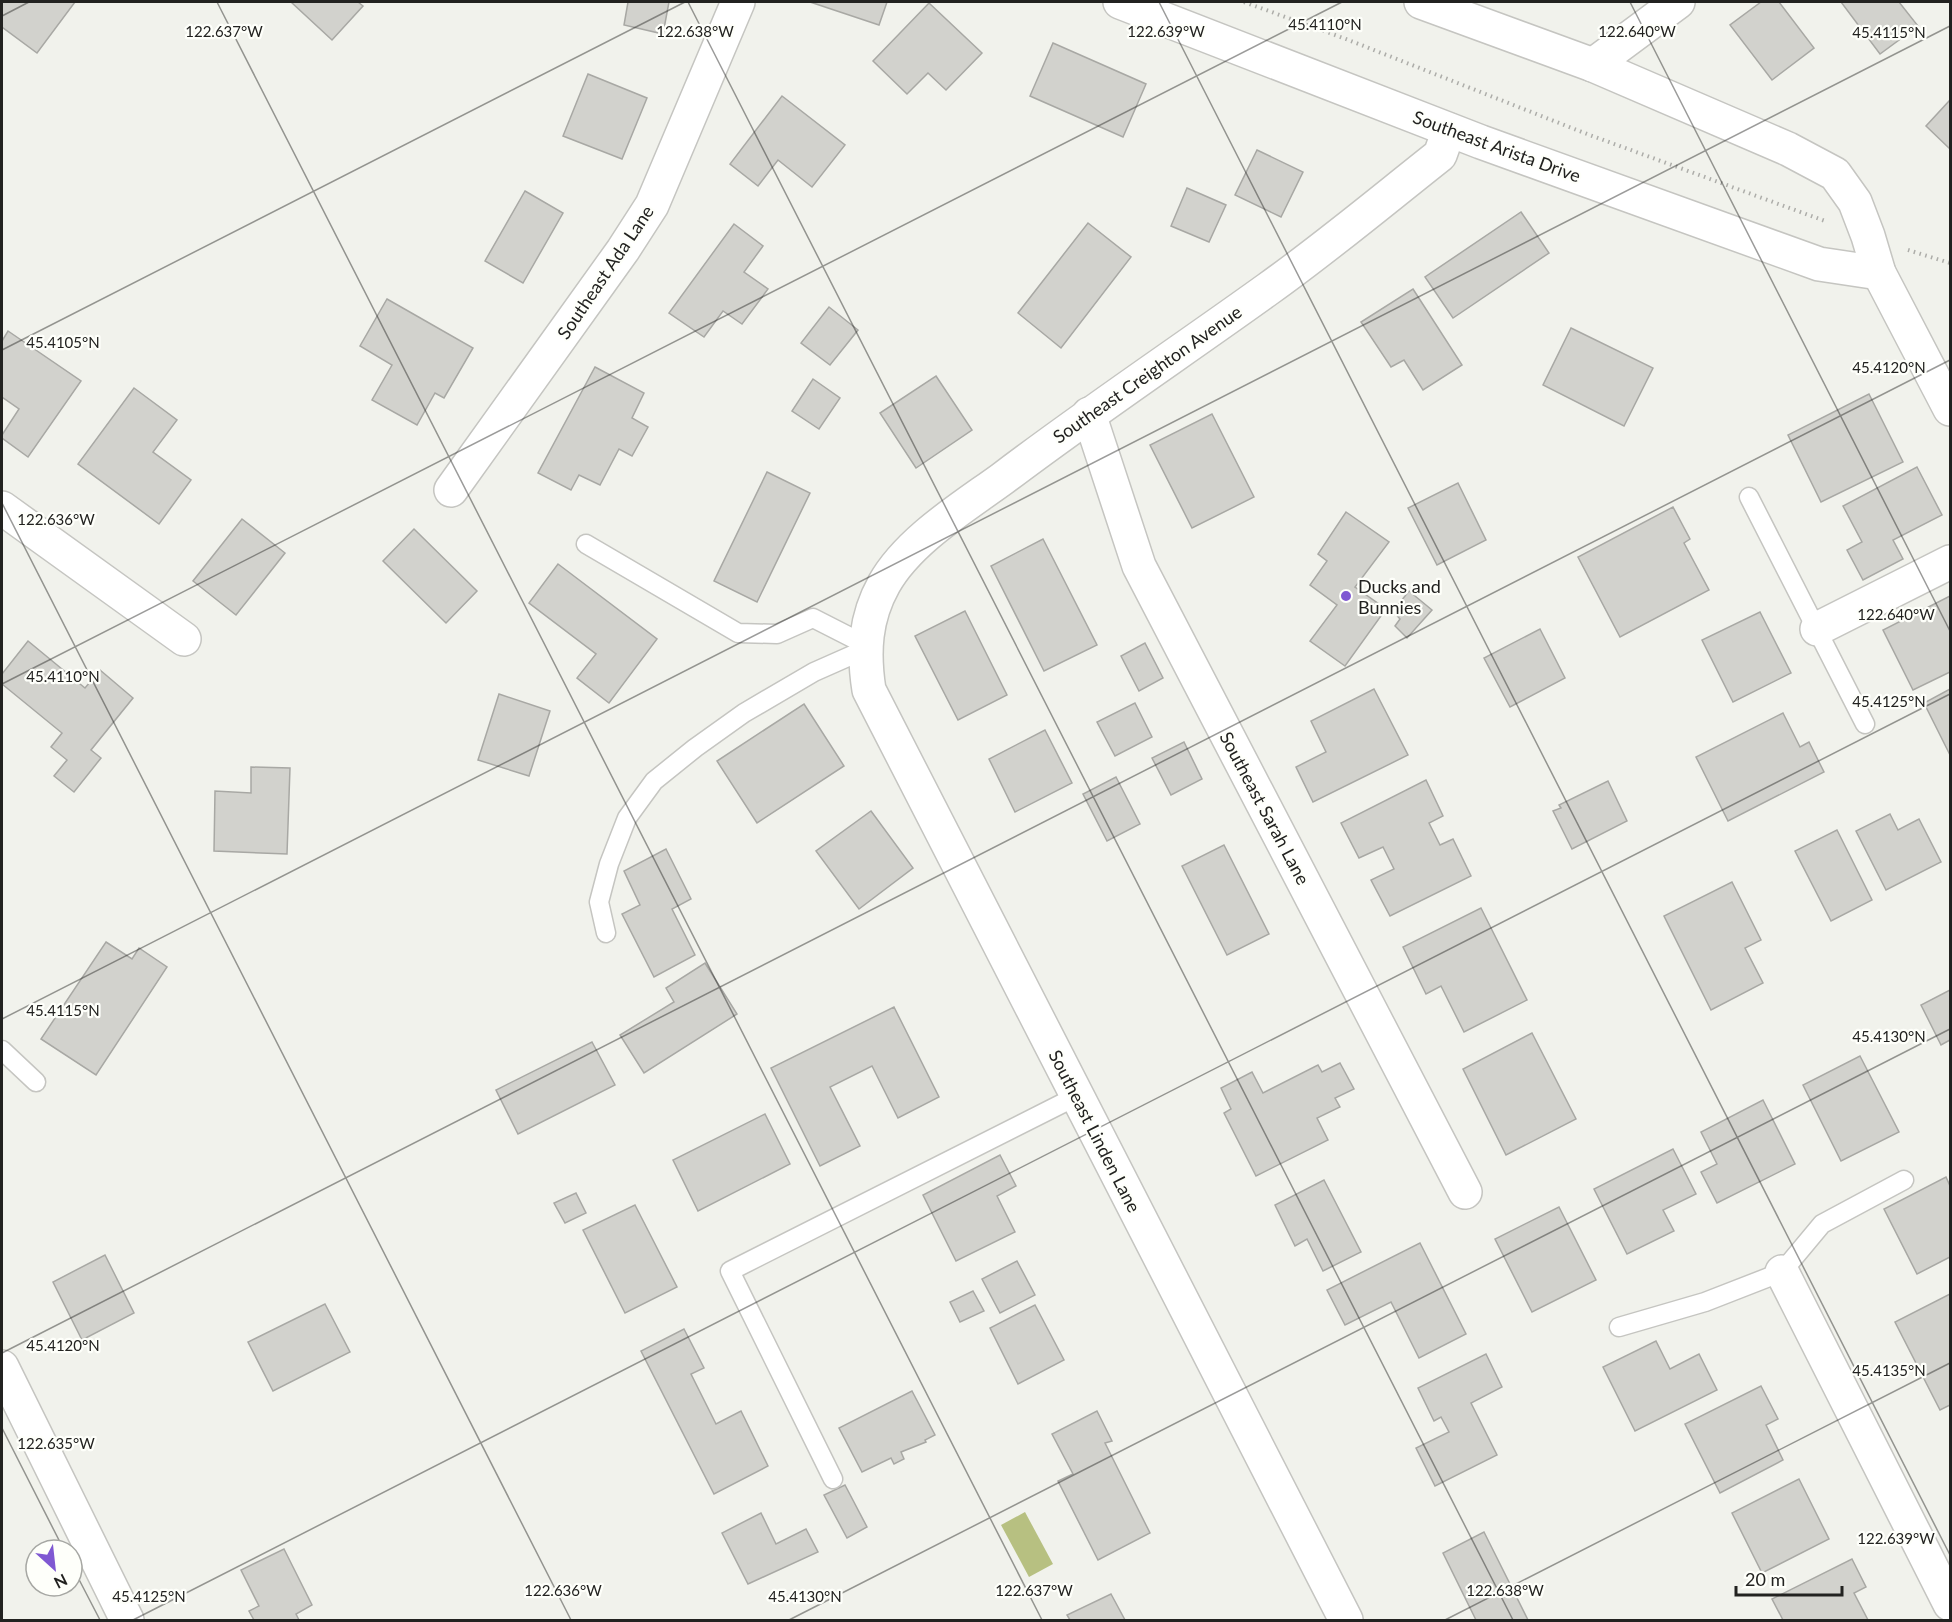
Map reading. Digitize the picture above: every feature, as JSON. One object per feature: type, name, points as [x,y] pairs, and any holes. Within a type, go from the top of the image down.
[{"type":"street","name":"Southeast Ada Lane","points":[[451,490],[623,250],[652,205],[738,2]]},
{"type":"street","name":"Southeast Arista Drive","points":[[1120,2],[1449,130],[1819,264],[1879,273]]},
{"type":"street","points":[[1421,2],[1593,64],[1788,149],[1835,174],[1855,202],[1879,273],[1950,409]]},
{"type":"street","points":[[1593,64],[1678,2]]},
{"type":"street","name":"Southeast Creighton Avenue","points":[[866,643],[872,610],[885,584],[900,562],[920,542],[1089,414],[1268,289],[1440,155],[1449,130]]},
{"type":"street","name":"Southeast Sarah Lane","points":[[1089,414],[1139,566],[1465,1192]]},
{"type":"street","points":[[2,508],[184,639]]},
{"type":"street","points":[[1817,629],[1950,562]]},
{"type":"street","name":"Southeast Linden Lane","points":[[866,643],[869,690],[1346,1620]]},
{"type":"street","points":[[1782,1272],[1947,1588]]},
{"type":"street","points":[[2,1367],[126,1620]]},
{"type":"lane","points":[[1749,497],[1865,724]]},
{"type":"lane","points":[[586,543],[738,633],[777,634],[813,618],[866,643]]},
{"type":"lane","points":[[606,933],[599,902],[609,864],[627,818],[654,781],[744,713],[866,643]]},
{"type":"lane","points":[[2,1050],[36,1082]]},
{"type":"lane","points":[[833,1479],[730,1271],[1077,1096]]},
{"type":"lane","points":[[1619,1327],[1705,1302],[1782,1272],[1822,1224],[1904,1180]]},
{"type":"path","points":[[1244,2],[1346,39],[1587,134],[1827,222]]},
{"type":"path","points":[[1907,249],[1950,263]]},
{"type":"shaded area","points":[[1025,1512],[1053,1564],[1029,1577],[1001,1525]]},
{"type":"building","points":[[2,2],[75,2],[37,53],[2,27]]},
{"type":"building","points":[[291,2],[358,2],[363,6],[332,40]]},
{"type":"building","points":[[628,2],[669,2],[663,34],[624,25]]},
{"type":"building","points":[[810,2],[887,2],[879,25]]},
{"type":"building","points":[[1761,2],[1779,2],[1814,48],[1772,80],[1730,25]]},
{"type":"building","points":[[1841,2],[1899,2],[1918,26],[1880,54]]},
{"type":"building","points":[[929,3],[982,53],[946,90],[928,73],[907,94],[873,61]]},
{"type":"building","points":[[1053,43],[1146,84],[1123,137],[1030,96]]},
{"type":"building","points":[[588,74],[647,98],[622,159],[563,136]]},
{"type":"building","points":[[782,96],[845,145],[812,187],[778,160],[758,186],[730,164]]},
{"type":"building","points":[[1950,100],[1950,149],[1926,126]]},
{"type":"building","points":[[1257,150],[1303,172],[1281,217],[1235,195]]},
{"type":"building","points":[[1187,188],[1226,205],[1209,242],[1171,226]]},
{"type":"building","points":[[525,191],[563,213],[523,283],[485,261]]},
{"type":"building","points":[[1521,212],[1549,253],[1453,318],[1425,277]]},
{"type":"building","points":[[1088,223],[1131,257],[1061,348],[1018,313]]},
{"type":"building","points":[[734,224],[763,246],[744,272],[768,289],[742,324],[723,311],[704,337],[669,313]]},
{"type":"building","points":[[1413,289],[1462,365],[1423,390],[1404,360],[1391,367],[1361,322]]},
{"type":"building","points":[[387,299],[473,348],[444,398],[435,393],[417,425],[372,400],[392,365],[360,346]]},
{"type":"building","points":[[829,307],[858,330],[830,365],[801,343]]},
{"type":"building","points":[[1571,328],[1653,368],[1624,426],[1543,385]]},
{"type":"building","points":[[8,331],[81,381],[28,457],[2,438],[19,409],[2,397],[2,341]]},
{"type":"building","points":[[595,367],[644,393],[632,418],[648,427],[632,456],[619,449],[600,485],[579,475],[571,490],[538,473]]},
{"type":"building","points":[[936,376],[972,430],[916,468],[880,413]]},
{"type":"building","points":[[813,379],[840,398],[819,429],[792,411]]},
{"type":"building","points":[[134,388],[177,420],[153,452],[191,480],[159,524],[78,464]]},
{"type":"building","points":[[1869,394],[1903,462],[1821,502],[1788,435]]},
{"type":"building","points":[[1212,414],[1254,497],[1192,528],[1150,445]]},
{"type":"building","points":[[1917,467],[1942,515],[1893,540],[1903,559],[1863,580],[1847,550],[1862,542],[1843,506]]},
{"type":"building","points":[[767,472],[810,493],[757,602],[714,581]]},
{"type":"building","points":[[1458,483],[1486,540],[1437,565],[1408,508]]},
{"type":"building","points":[[1673,507],[1690,539],[1684,543],[1709,590],[1620,637],[1578,557]]},
{"type":"building","name":"Ducks and Bunnies","points":[[1346,512],[1389,542],[1355,587],[1386,609],[1345,666],[1310,641],[1337,605],[1310,585],[1327,561],[1318,554]]},
{"type":"building","points":[[242,519],[285,553],[236,615],[193,581]]},
{"type":"building","points":[[414,529],[477,591],[446,623],[383,561]]},
{"type":"building","points":[[1043,539],[1097,645],[1044,671],[991,566]]},
{"type":"building","points":[[558,564],[657,639],[609,703],[577,678],[596,654],[529,603]]},
{"type":"building","points":[[1409,591],[1432,610],[1407,638],[1395,626],[1400,619],[1393,611]]},
{"type":"building","points":[[1950,596],[1950,672],[1913,690],[1883,630]]},
{"type":"building","points":[[965,611],[1007,695],[958,720],[915,636]]},
{"type":"building","points":[[1760,612],[1791,673],[1733,702],[1702,640]]},
{"type":"building","points":[[1540,629],[1565,678],[1510,707],[1484,658]]},
{"type":"building","points":[[28,641],[85,688],[100,670],[133,698],[91,750],[101,758],[74,792],[54,776],[67,760],[51,747],[62,733],[2,684],[2,674]]},
{"type":"building","points":[[1145,643],[1163,678],[1139,691],[1121,656]]},
{"type":"building","points":[[1374,689],[1408,755],[1313,802],[1296,767],[1326,752],[1311,721]]},
{"type":"building","points":[[1950,689],[1950,755],[1924,703]]},
{"type":"building","points":[[499,694],[550,711],[529,776],[478,760]]},
{"type":"building","points":[[1135,703],[1152,737],[1115,756],[1097,722]]},
{"type":"building","points":[[804,704],[844,766],[757,823],[717,761]]},
{"type":"building","points":[[1783,713],[1800,747],[1809,742],[1824,772],[1728,821],[1696,757]]},
{"type":"building","points":[[1045,730],[1072,783],[1015,812],[989,759]]},
{"type":"building","points":[[1184,742],[1202,779],[1171,795],[1152,758]]},
{"type":"building","points":[[251,767],[290,768],[287,854],[214,851],[215,791],[251,793]]},
{"type":"building","points":[[1116,777],[1140,824],[1107,841],[1083,794]]},
{"type":"building","points":[[1426,780],[1443,816],[1429,823],[1440,845],[1453,839],[1471,876],[1390,916],[1371,880],[1394,869],[1383,847],[1359,858],[1341,823]]},
{"type":"building","points":[[1608,781],[1627,821],[1572,849],[1553,811],[1561,808],[1559,805]]},
{"type":"building","points":[[871,811],[913,868],[859,909],[816,851]]},
{"type":"building","points":[[1890,814],[1898,830],[1919,819],[1941,862],[1886,890],[1856,831]]},
{"type":"building","points":[[1837,830],[1872,900],[1831,921],[1795,851]]},
{"type":"building","points":[[1224,845],[1269,934],[1227,955],[1182,866]]},
{"type":"building","points":[[666,849],[691,899],[672,909],[695,955],[654,977],[622,914],[640,905],[624,871]]},
{"type":"building","points":[[1732,882],[1761,940],[1745,948],[1763,983],[1711,1010],[1664,916]]},
{"type":"building","points":[[1481,908],[1527,1000],[1464,1032],[1441,986],[1426,994],[1403,947]]},
{"type":"building","points":[[106,942],[132,959],[139,948],[167,967],[96,1075],[41,1039]]},
{"type":"building","points":[[705,963],[737,1014],[644,1073],[620,1035],[674,1002],[666,988]]},
{"type":"building","points":[[1950,990],[1950,1040],[1941,1045],[1921,1005]]},
{"type":"building","points":[[894,1007],[939,1097],[898,1118],[872,1066],[830,1087],[860,1146],[820,1166],[771,1068]]},
{"type":"building","points":[[1532,1033],[1576,1119],[1506,1155],[1463,1069]]},
{"type":"building","points":[[592,1042],[615,1085],[518,1134],[496,1090]]},
{"type":"building","points":[[1860,1056],[1899,1132],[1841,1161],[1803,1085]]},
{"type":"building","points":[[1340,1063],[1354,1089],[1335,1098],[1340,1107],[1317,1118],[1328,1140],[1256,1176],[1224,1113],[1231,1109],[1221,1088],[1252,1072],[1263,1093],[1318,1065],[1322,1072]]},
{"type":"building","points":[[1763,1100],[1795,1164],[1717,1203],[1701,1172],[1717,1164],[1701,1132]]},
{"type":"building","points":[[765,1114],[790,1164],[698,1211],[673,1160]]},
{"type":"building","points":[[1673,1149],[1696,1194],[1663,1210],[1674,1231],[1627,1254],[1594,1189]]},
{"type":"building","points":[[1000,1155],[1016,1186],[997,1196],[1015,1232],[956,1261],[923,1195]]},
{"type":"building","points":[[1946,1177],[1950,1186],[1950,1257],[1917,1274],[1884,1209]]},
{"type":"building","points":[[1324,1180],[1361,1252],[1323,1271],[1307,1239],[1295,1246],[1275,1205]]},
{"type":"building","points":[[576,1193],[586,1213],[565,1223],[554,1203]]},
{"type":"building","points":[[635,1205],[677,1287],[625,1313],[583,1230]]},
{"type":"building","points":[[1559,1207],[1596,1280],[1532,1312],[1495,1239]]},
{"type":"building","points":[[1420,1243],[1466,1334],[1419,1358],[1391,1302],[1345,1325],[1327,1290]]},
{"type":"building","points":[[105,1255],[134,1313],[82,1340],[53,1282]]},
{"type":"building","points":[[1017,1261],[1035,1295],[1000,1313],[982,1279]]},
{"type":"building","points":[[973,1291],[984,1311],[960,1322],[950,1302]]},
{"type":"building","points":[[1950,1294],[1950,1405],[1940,1410],[1895,1322]]},
{"type":"building","points":[[325,1304],[350,1352],[273,1391],[248,1342]]},
{"type":"building","points":[[1035,1305],[1064,1360],[1018,1384],[990,1328]]},
{"type":"building","points":[[684,1329],[704,1368],[691,1374],[716,1424],[741,1411],[768,1466],[714,1494],[641,1351]]},
{"type":"building","points":[[1656,1341],[1670,1369],[1699,1354],[1717,1390],[1635,1431],[1603,1367]]},
{"type":"building","points":[[1486,1354],[1502,1387],[1471,1403],[1497,1455],[1435,1486],[1416,1448],[1449,1432],[1441,1417],[1434,1421],[1418,1388]]},
{"type":"building","points":[[1761,1386],[1778,1419],[1766,1425],[1783,1460],[1720,1493],[1685,1424]]},
{"type":"building","points":[[912,1391],[935,1435],[925,1440],[926,1442],[901,1452],[904,1459],[894,1464],[891,1458],[862,1472],[839,1428]]},
{"type":"building","points":[[1097,1411],[1112,1441],[1105,1443],[1150,1533],[1098,1560],[1058,1481],[1073,1474],[1052,1434]]},
{"type":"building","points":[[1799,1479],[1829,1539],[1762,1573],[1732,1513]]},
{"type":"building","points":[[845,1485],[867,1527],[847,1538],[824,1495]]},
{"type":"building","points":[[761,1513],[776,1544],[806,1529],[818,1552],[748,1584],[722,1533]]},
{"type":"building","points":[[1484,1532],[1528,1620],[1476,1620],[1443,1553]]},
{"type":"building","points":[[284,1549],[312,1605],[296,1614],[299,1620],[254,1620],[249,1611],[259,1606],[241,1570]]},
{"type":"building","points":[[1852,1559],[1866,1587],[1854,1593],[1868,1620],[1783,1620],[1772,1599]]},
{"type":"building","points":[[1111,1594],[1125,1620],[1070,1620],[1067,1615]]},
{"type":"place","name":"Ducks and Bunnies","points":[[1346,596]]}]
